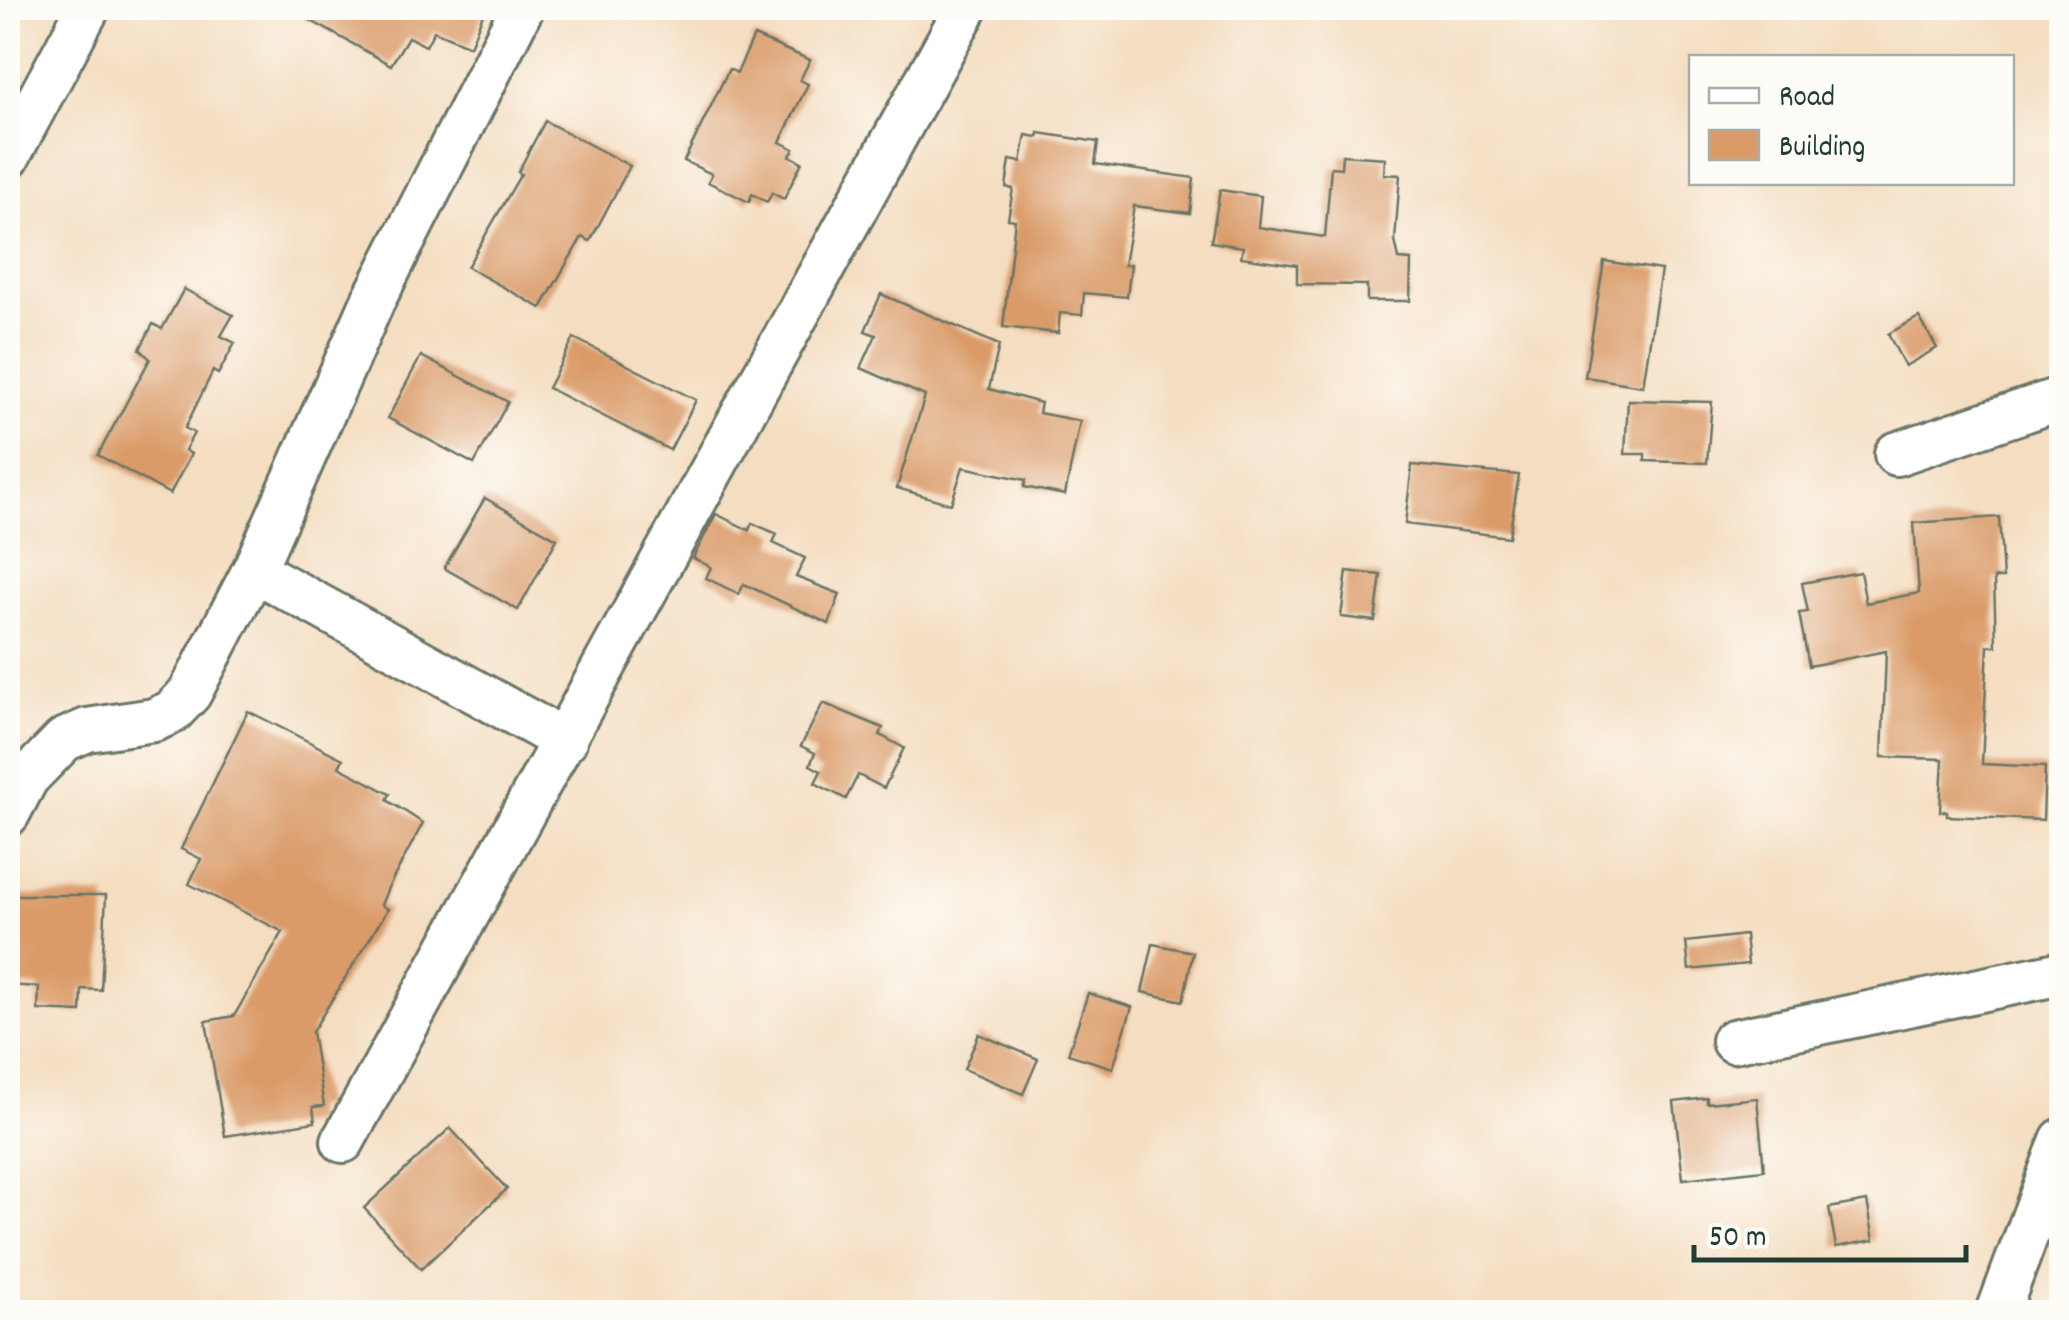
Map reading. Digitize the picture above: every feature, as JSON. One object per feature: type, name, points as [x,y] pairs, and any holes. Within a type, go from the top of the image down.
[{"type":"street","points":[[8,157],[88,8]]},
{"type":"street","points":[[8,814],[27,778],[64,740],[88,730],[154,720],[172,712],[190,693],[254,570],[373,301],[522,8]]},
{"type":"street","points":[[344,1141],[966,8]]},
{"type":"street","points":[[1896,454],[2062,398]]},
{"type":"street","points":[[254,570],[565,740]]},
{"type":"street","points":[[1732,1041],[2062,974]]},
{"type":"street","points":[[1998,1312],[2062,1140]]},
{"type":"building","points":[[288,8],[467,8],[483,14],[470,46],[434,31],[426,46],[408,37],[391,65]]},
{"type":"building","points":[[754,36],[810,60],[800,80],[808,84],[780,142],[794,149],[790,156],[802,162],[784,199],[772,193],[767,202],[752,194],[749,202],[708,182],[712,174],[684,161],[729,69],[737,73]]},
{"type":"building","points":[[545,121],[630,166],[590,241],[582,237],[541,308],[467,267],[521,174],[518,172]]},
{"type":"building","points":[[1039,133],[1098,142],[1095,164],[1194,178],[1190,213],[1134,206],[1124,265],[1131,265],[1127,297],[1084,293],[1082,315],[1060,313],[1058,333],[1003,327],[1015,220],[1008,219],[1013,189],[1006,187],[1010,160],[1021,162],[1026,135],[1038,137]]},
{"type":"building","points":[[1342,155],[1385,158],[1384,174],[1400,175],[1395,241],[1399,259],[1411,260],[1410,301],[1367,301],[1367,285],[1297,284],[1297,265],[1241,257],[1243,247],[1211,242],[1220,190],[1261,196],[1258,227],[1325,237],[1331,167],[1341,168]]},
{"type":"building","points":[[1604,261],[1661,270],[1643,386],[1585,377]]},
{"type":"building","points":[[184,289],[233,315],[221,336],[235,343],[218,374],[213,371],[185,428],[194,433],[185,450],[191,454],[170,494],[98,455],[150,359],[140,349],[153,324],[162,329]]},
{"type":"building","points":[[881,294],[999,345],[989,389],[1041,403],[1039,413],[1080,421],[1065,495],[1024,487],[1026,480],[963,467],[951,504],[897,488],[925,396],[861,368],[876,335],[865,331]]},
{"type":"building","points":[[1919,317],[1937,348],[1905,366],[1888,334]]},
{"type":"building","points":[[574,338],[696,400],[670,450],[548,388]]},
{"type":"building","points":[[421,356],[508,402],[474,464],[388,418]]},
{"type":"building","points":[[1628,400],[1712,402],[1707,463],[1645,461],[1645,454],[1625,454]]},
{"type":"building","points":[[1412,465],[1519,475],[1509,537],[1405,524]]},
{"type":"building","points":[[485,498],[557,539],[518,610],[444,568]]},
{"type":"building","points":[[716,514],[749,530],[752,523],[777,534],[773,543],[805,558],[796,577],[840,594],[829,624],[744,584],[739,594],[706,578],[711,567],[693,558]]},
{"type":"building","points":[[1999,517],[2003,578],[1994,578],[1996,646],[1988,646],[1982,764],[2045,767],[2043,820],[1947,816],[1947,811],[1940,811],[1943,759],[1882,757],[1886,651],[1809,666],[1799,613],[1808,612],[1802,583],[1860,572],[1866,603],[1919,593],[1914,523]]},
{"type":"building","points":[[1347,571],[1381,575],[1375,621],[1341,617]]},
{"type":"building","points":[[823,703],[883,728],[880,735],[904,748],[884,788],[858,775],[846,799],[815,783],[821,771],[810,765],[815,753],[801,746]]},
{"type":"building","points":[[248,711],[343,759],[339,767],[390,794],[387,800],[423,823],[381,905],[388,909],[312,1032],[324,1106],[313,1107],[315,1122],[225,1136],[206,1021],[234,1016],[283,932],[189,884],[201,859],[181,849]]},
{"type":"building","points":[[8,895],[106,895],[101,990],[82,989],[81,1012],[38,1010],[39,987],[8,985]]},
{"type":"building","points":[[1745,935],[1748,964],[1689,970],[1686,942]]},
{"type":"building","points":[[1153,944],[1193,952],[1183,1001],[1142,992]]},
{"type":"building","points":[[1088,993],[1132,1007],[1113,1068],[1068,1054]]},
{"type":"building","points":[[979,1034],[1038,1059],[1023,1094],[964,1069]]},
{"type":"building","points":[[1707,1098],[1707,1103],[1757,1098],[1764,1170],[1683,1179],[1674,1102]]},
{"type":"building","points":[[450,1128],[507,1189],[421,1269],[364,1208]]},
{"type":"building","points":[[1867,1201],[1874,1240],[1836,1247],[1829,1208]]}]
